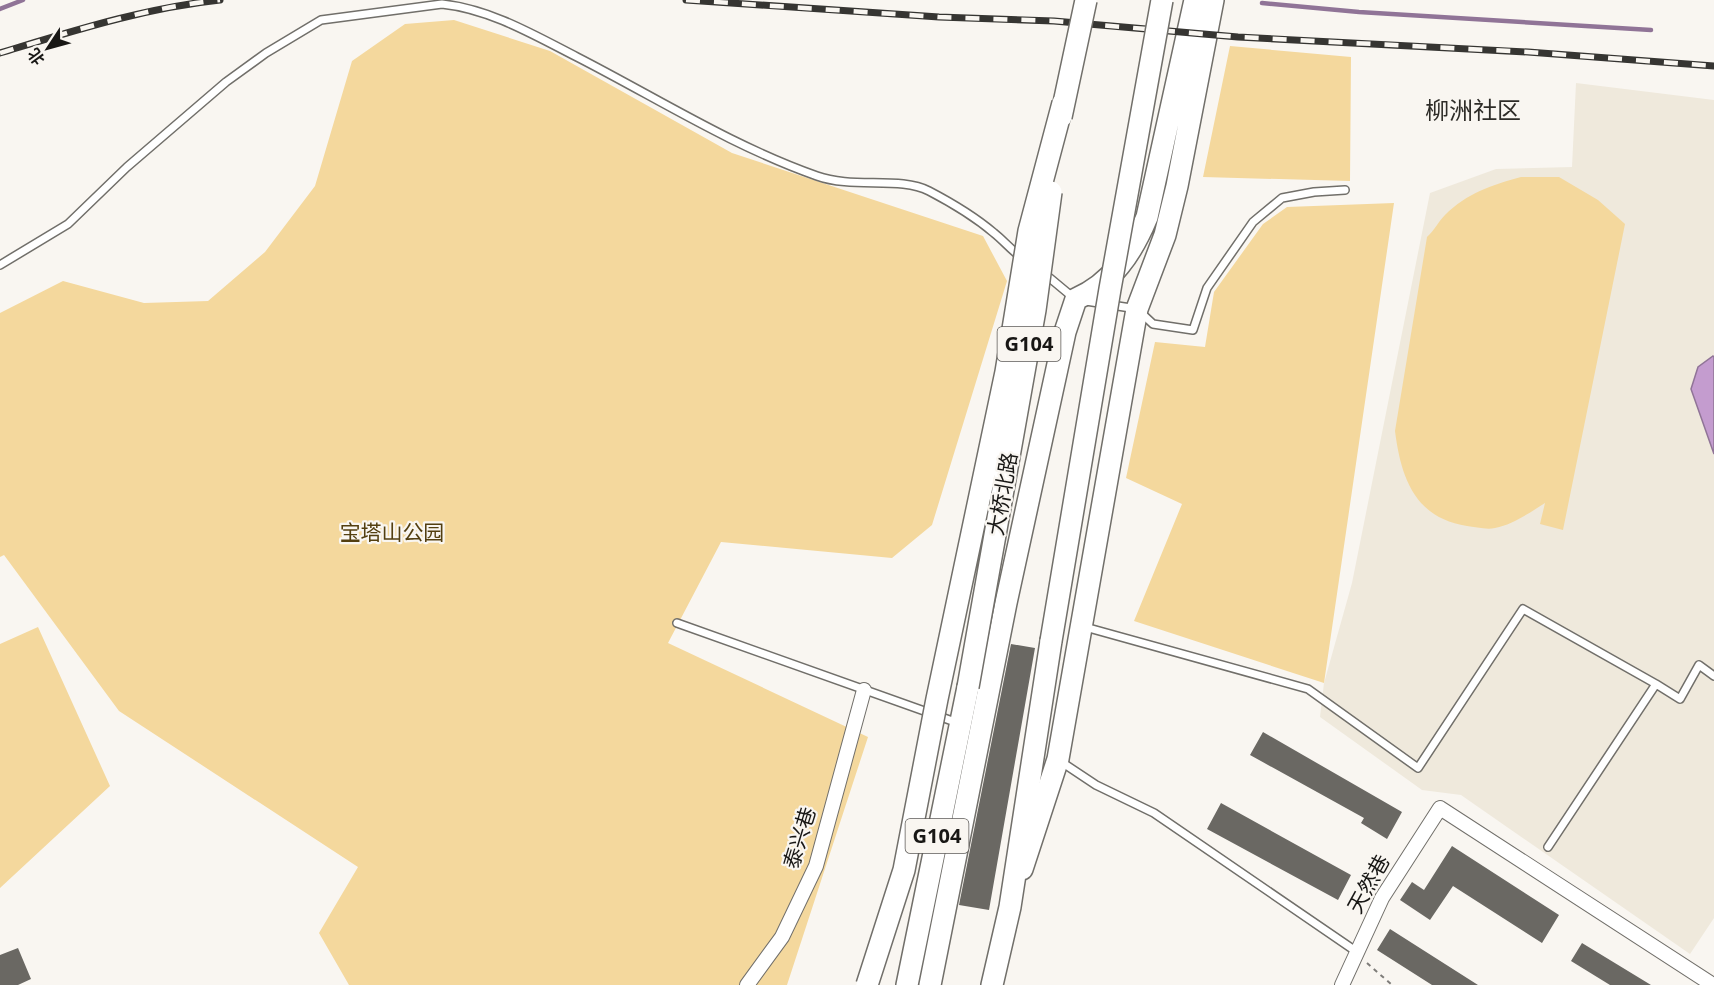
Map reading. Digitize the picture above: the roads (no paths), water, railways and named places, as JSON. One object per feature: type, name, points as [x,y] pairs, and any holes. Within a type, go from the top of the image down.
[{"type":"main road","name":"大桥北路","points":[[907,985],[968,687],[1035,310],[1063,103],[1086,0]]},
{"type":"main road","points":[[992,985],[1010,906],[1051,641],[1110,289],[1162,0]]},
{"type":"main road","points":[[930,985],[1056,368],[1076,299],[1096,290],[1108,280],[1134,246],[1147,217],[1195,0]]},
{"type":"main road","points":[[1010,906],[1058,759],[1137,309],[1165,235],[1178,186],[1214,0]]},
{"type":"main road","points":[[867,985],[904,870],[937,699],[1006,372],[1029,231],[1063,103]]},
{"type":"street","name":"泰兴巷","points":[[747,985],[782,937],[816,866],[864,690]]},
{"type":"street","name":"天然巷","points":[[1342,985],[1382,898],[1440,808],[1713,985]]},
{"type":"lane","points":[[0,265],[68,224],[127,167],[226,82],[306,27],[321,20],[442,4],[462,6],[522,29],[631,84],[736,143],[780,163],[822,178],[844,182],[909,184],[927,190],[971,214],[1019,256],[1076,299],[1137,309],[1153,324],[1193,330],[1207,288],[1253,222],[1282,198],[1345,190]]},
{"type":"lane","points":[[1082,626],[1308,689],[1418,768],[1523,609],[1680,699],[1699,665],[1714,676]]},
{"type":"lane","points":[[677,623],[961,723]]},
{"type":"lane","points":[[1548,847],[1656,684]]},
{"type":"lane","points":[[1058,759],[1096,785],[1154,813],[1357,952]]},
{"type":"waterway","points":[[0,9],[23,0]]},
{"type":"waterway","points":[[1262,3],[1359,12],[1651,30]]},
{"type":"railway","points":[[0,53],[136,14],[220,0]]},
{"type":"railway","points":[[686,0],[939,17],[1054,21],[1238,37],[1528,52],[1714,66]]},
{"type":"district","name":"柳洲社区","points":[[1473,111]]},
{"type":"park label","name":"宝塔山公园","points":[[392,533]]}]
